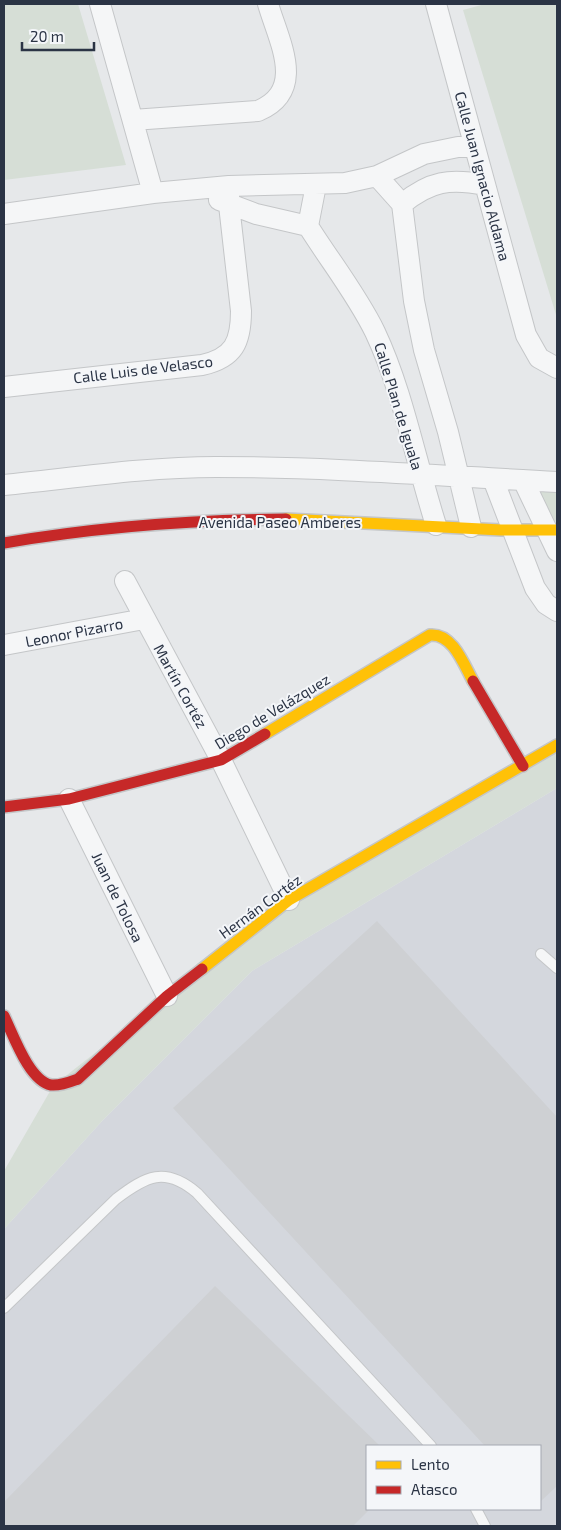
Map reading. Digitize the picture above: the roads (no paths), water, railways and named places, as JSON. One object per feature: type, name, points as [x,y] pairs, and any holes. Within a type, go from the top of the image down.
[{"type":"street","points":[[100,4],[153,193]]},
{"type":"street","points":[[132,120],[258,111],[272,105],[281,96],[287,81],[286,66],[268,4]]},
{"type":"street","name":"Calle Juan Ignacio Aldama","points":[[436,4],[474,147],[532,347],[539,358],[557,368]]},
{"type":"street","points":[[229,196],[258,183],[316,185],[345,183],[377,176],[424,154],[458,147],[474,147]]},
{"type":"street","points":[[377,176],[402,204],[414,301],[424,350],[448,432],[470,527]]},
{"type":"street","points":[[402,204],[419,191],[439,183],[465,181],[485,185]]},
{"type":"street","points":[[4,214],[153,193],[202,190],[229,196],[308,226],[316,185]]},
{"type":"street","name":"Calle Luis de Velasco","points":[[4,387],[202,365],[221,359],[230,353],[236,344],[241,328],[241,311],[229,196]]},
{"type":"street","name":"Calle Plan de Iguala","points":[[308,226],[362,307],[375,332],[388,363],[436,525]]},
{"type":"street","points":[[4,485],[104,474],[214,467],[339,469],[420,476],[557,482]]},
{"type":"street","points":[[493,479],[534,588],[546,604],[557,611]]},
{"type":"street","points":[[523,480],[552,530],[557,551]]},
{"type":"street","name":"Avenida Paseo Amberes","points":[[4,543],[36,537],[150,524],[330,520],[512,530],[552,530]]},
{"type":"street","name":"Martín Cortéz","points":[[125,581],[221,760],[289,900]]},
{"type":"street","name":"Leonor Pizarro","points":[[4,645],[144,619]]},
{"type":"street","name":"Diego de Velázquez","points":[[4,807],[69,799],[221,760],[426,636],[440,634],[452,645],[523,766]]},
{"type":"street","name":"Hernán Cortéz","points":[[4,1016],[31,1070],[43,1082],[53,1086],[78,1079],[167,996],[289,900],[557,745]]},
{"type":"street","name":"Juan de Tolosa","points":[[69,799],[167,996]]},
{"type":"lane","points":[[541,954],[557,968]]},
{"type":"lane","points":[[4,1308],[128,1190],[151,1177],[172,1177],[183,1181],[197,1193],[430,1445]]},
{"type":"lane","points":[[477,1510],[485,1526]]}]
